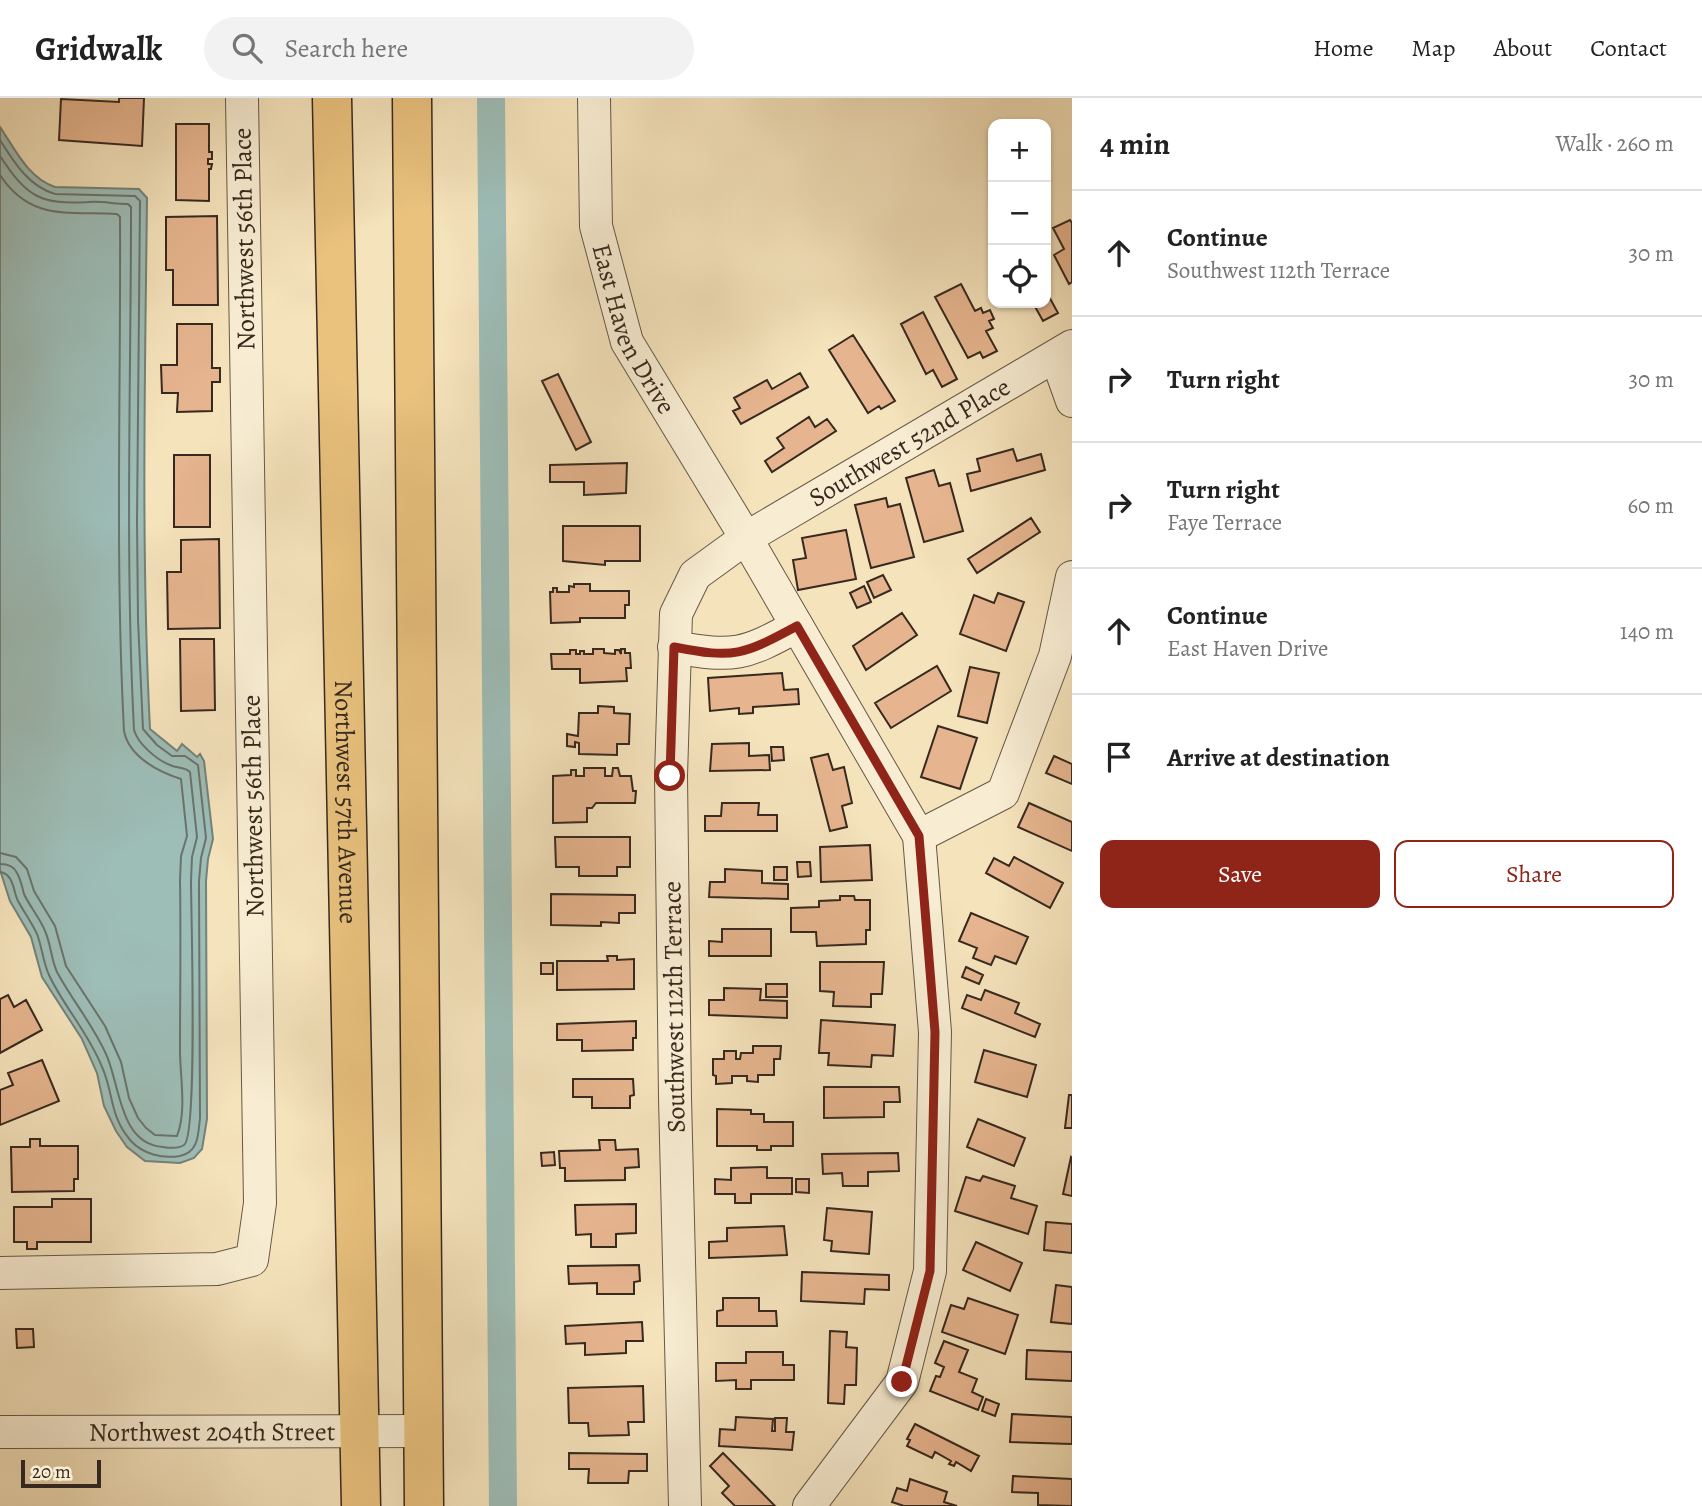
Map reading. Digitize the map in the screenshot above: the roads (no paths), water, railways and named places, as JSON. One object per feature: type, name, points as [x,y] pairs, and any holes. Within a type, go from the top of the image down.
[{"type":"main road","name":"Northwest 57th Avenue","points":[[332,98],[360,1506]]},
{"type":"main road","points":[[412,98],[424,1506]]},
{"type":"street","name":"Northwest 56th Place","points":[[0,1273],[217,1269],[253,1260],[260,1203],[242,98]]},
{"type":"street","name":"East Haven Drive","points":[[594,98],[596,226],[626,342],[746,538],[919,836]]},
{"type":"street","name":"Southwest 52nd Place","points":[[746,538],[1064,351]]},
{"type":"street","points":[[1064,351],[1072,401]]},
{"type":"street","name":"Southwest 112th Terrace","points":[[685,1506],[670,776],[676,614],[695,575],[746,538]]},
{"type":"street","points":[[809,1506],[902,1382],[930,1271],[935,1032],[919,836],[1003,793],[1055,656],[1072,577]]},
{"type":"street","points":[[674,647],[728,654],[750,651],[797,626]]},
{"type":"street","name":"Northwest 204th Street","points":[[0,1432],[423,1431]]},
{"type":"water","points":[[0,127],[23,162],[46,183],[55,187],[139,189],[147,198],[145,530],[150,729],[177,751],[182,744],[197,757],[200,754],[204,761],[213,839],[206,881],[207,1119],[202,1149],[194,1158],[180,1163],[145,1161],[127,1147],[116,1131],[104,1106],[97,1073],[82,1039],[42,977],[31,937],[10,901],[0,870]]},
{"type":"waterway","points":[[491,98],[503,1506]]}]
